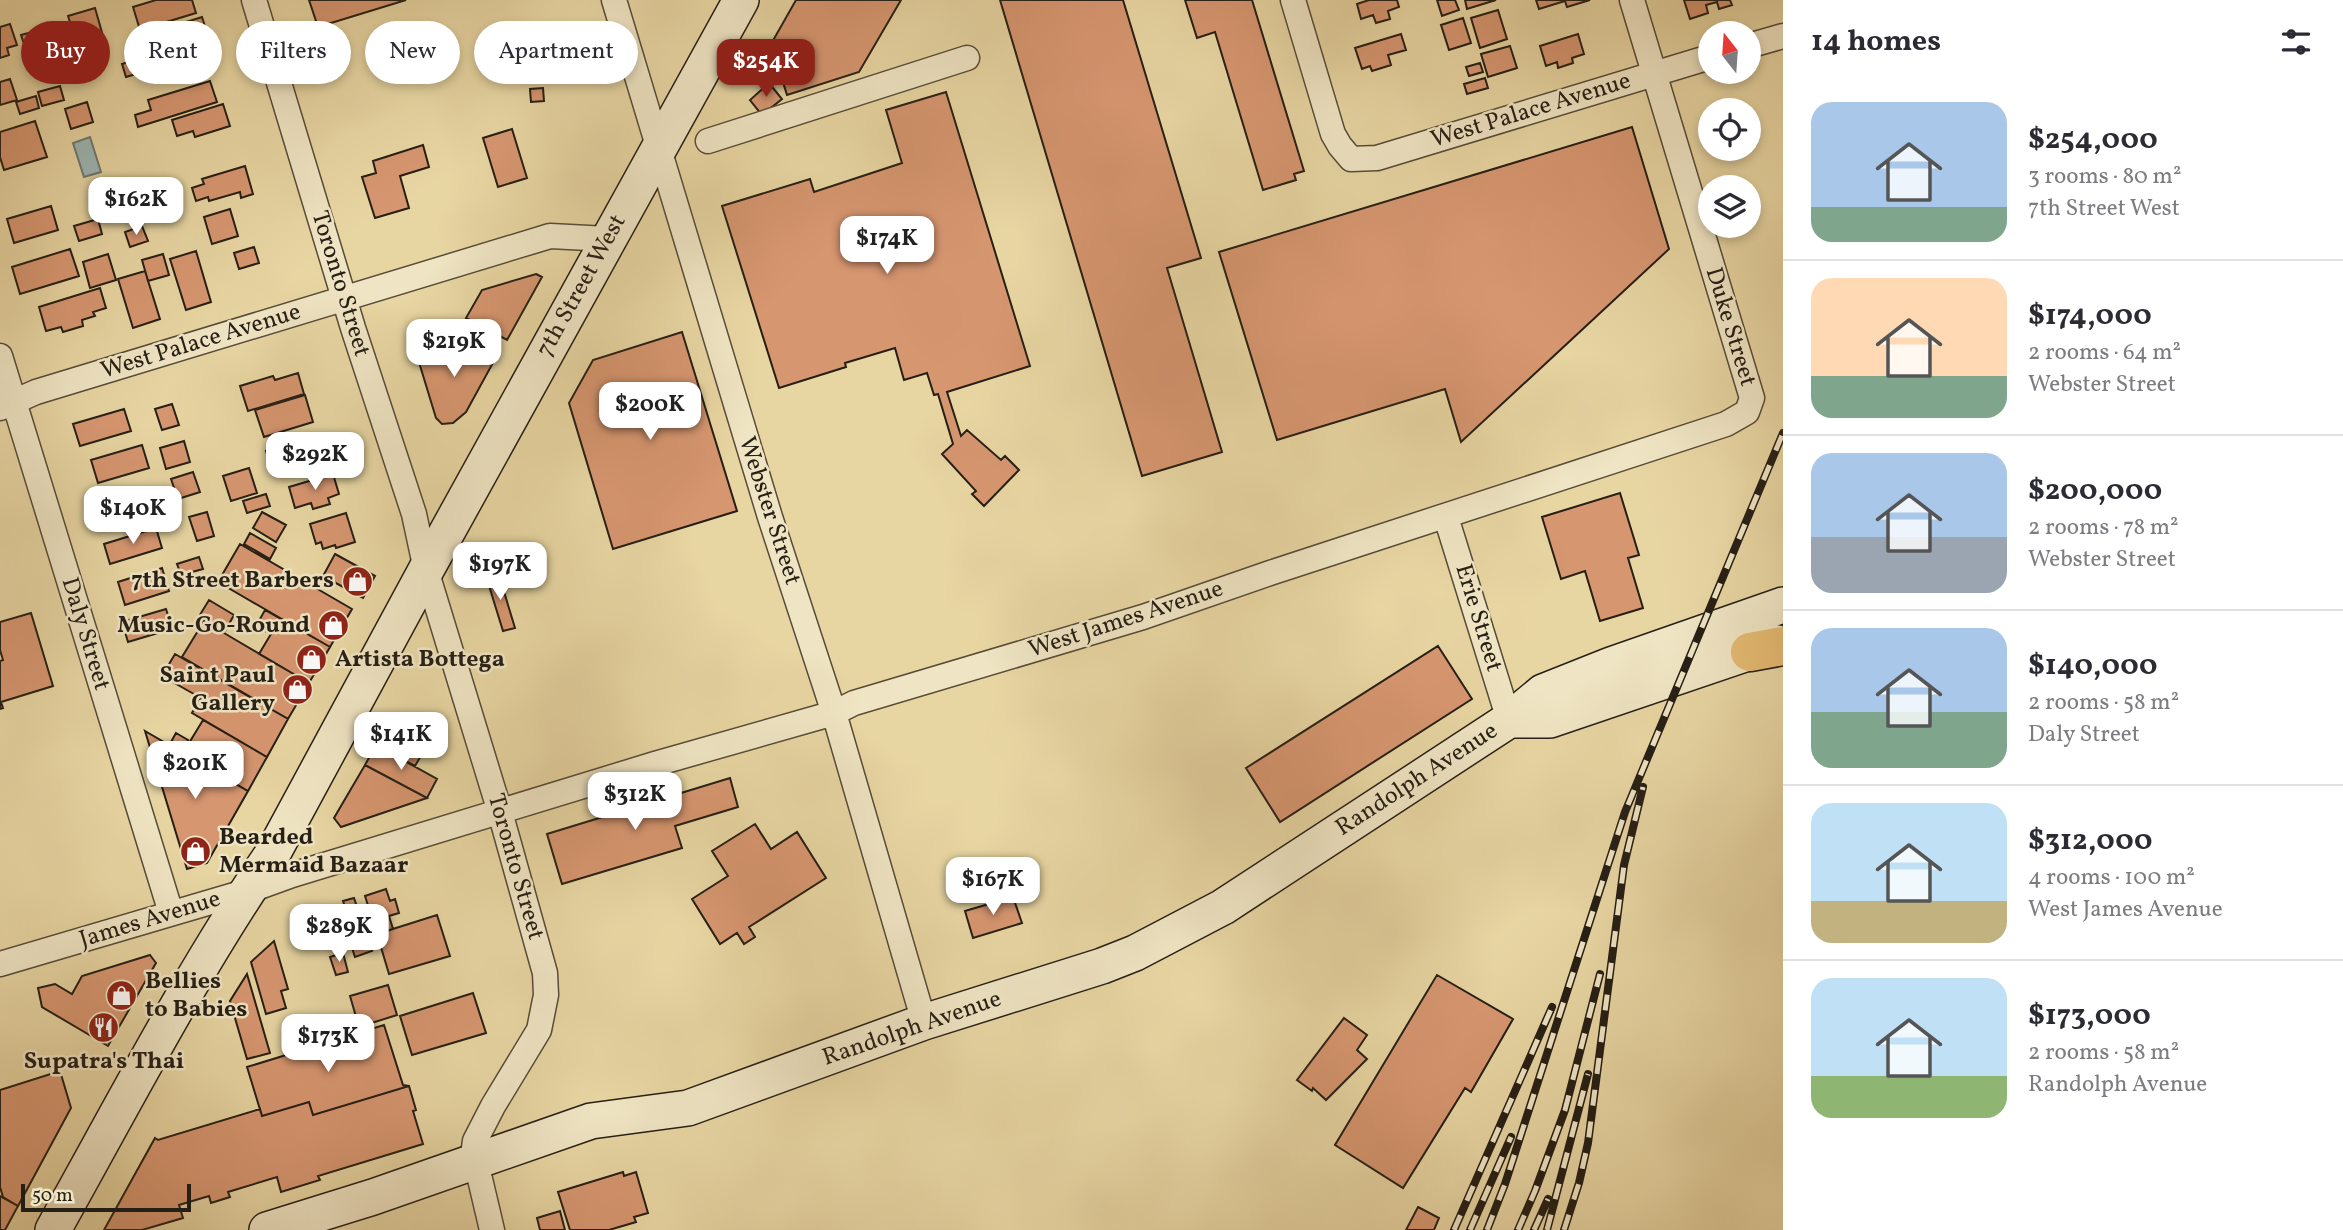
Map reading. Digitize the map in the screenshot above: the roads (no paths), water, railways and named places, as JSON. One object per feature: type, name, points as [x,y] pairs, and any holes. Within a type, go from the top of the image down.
[{"type":"street","name":"Toronto Street","points":[[254,0],[344,298],[414,514],[426,570],[545,973],[546,995],[539,1030],[475,1141],[472,1162]]},
{"type":"street","name":"Webster Street","points":[[614,0],[769,517],[834,713],[924,1022]]},
{"type":"street","name":"7th Street West","points":[[54,1230],[142,1070],[247,891],[273,853],[741,0]]},
{"type":"street","name":"West Palace Avenue","points":[[1293,0],[1333,134],[1351,159],[1377,158],[1698,61]]},
{"type":"street","name":"Duke Street","points":[[1632,0],[1752,398],[1746,412]]},
{"type":"street","points":[[1761,42],[1783,36]]},
{"type":"street","points":[[708,141],[967,58]]},
{"type":"street","name":"West Palace Avenue","points":[[7,405],[36,392],[550,236],[608,239]]},
{"type":"street","name":"Daly Street","points":[[0,356],[7,405],[171,913]]},
{"type":"street","name":"West James Avenue","points":[[499,812],[834,713],[854,703],[1143,617],[1726,424],[1746,412]]},
{"type":"street","name":"Erie Street","points":[[1446,517],[1509,720]]},
{"type":"street","name":"Randolph Avenue","points":[[267,1230],[373,1197],[591,1121],[688,1108],[924,1022],[1102,966],[1172,936],[1223,907],[1509,720],[1543,692],[1611,665],[1783,605]]},
{"type":"street","name":"Randolph Avenue","points":[[1509,720],[1550,720],[1772,647]]},
{"type":"street","name":"James Avenue","points":[[0,964],[247,891],[292,874],[499,812]]},
{"type":"street","points":[[472,1162],[480,1180],[492,1230]]},
{"type":"water","points":[[90,137],[101,172],[84,177],[73,143]]},
{"type":"railway","points":[[1487,1230],[1505,1184],[1625,812],[1783,433]]},
{"type":"railway","points":[[1564,1230],[1588,1143],[1624,865],[1643,787]]},
{"type":"railway","points":[[1518,1230],[1565,1110],[1600,974]]},
{"type":"railway","points":[[1454,1230],[1552,1007]]},
{"type":"railway","points":[[1547,1230],[1588,1074]]},
{"type":"railway","points":[[1470,1230],[1511,1137]]},
{"type":"railway","points":[[1534,1230],[1548,1199]]},
{"type":"place","name":"7th Street Barbers","points":[[357,581]]},
{"type":"place","name":"Music-Go-Round","points":[[333,626]]},
{"type":"place","name":"Artista Bottega","points":[[312,660]]},
{"type":"place","name":"Saint Paul Gallery","points":[[298,690]]},
{"type":"place","name":"Bearded Mermaid Bazaar","points":[[196,852]]},
{"type":"place","name":"Bellies to Babies","points":[[122,996]]},
{"type":"place","name":"Supatra's Thai","points":[[104,1028]]}]
